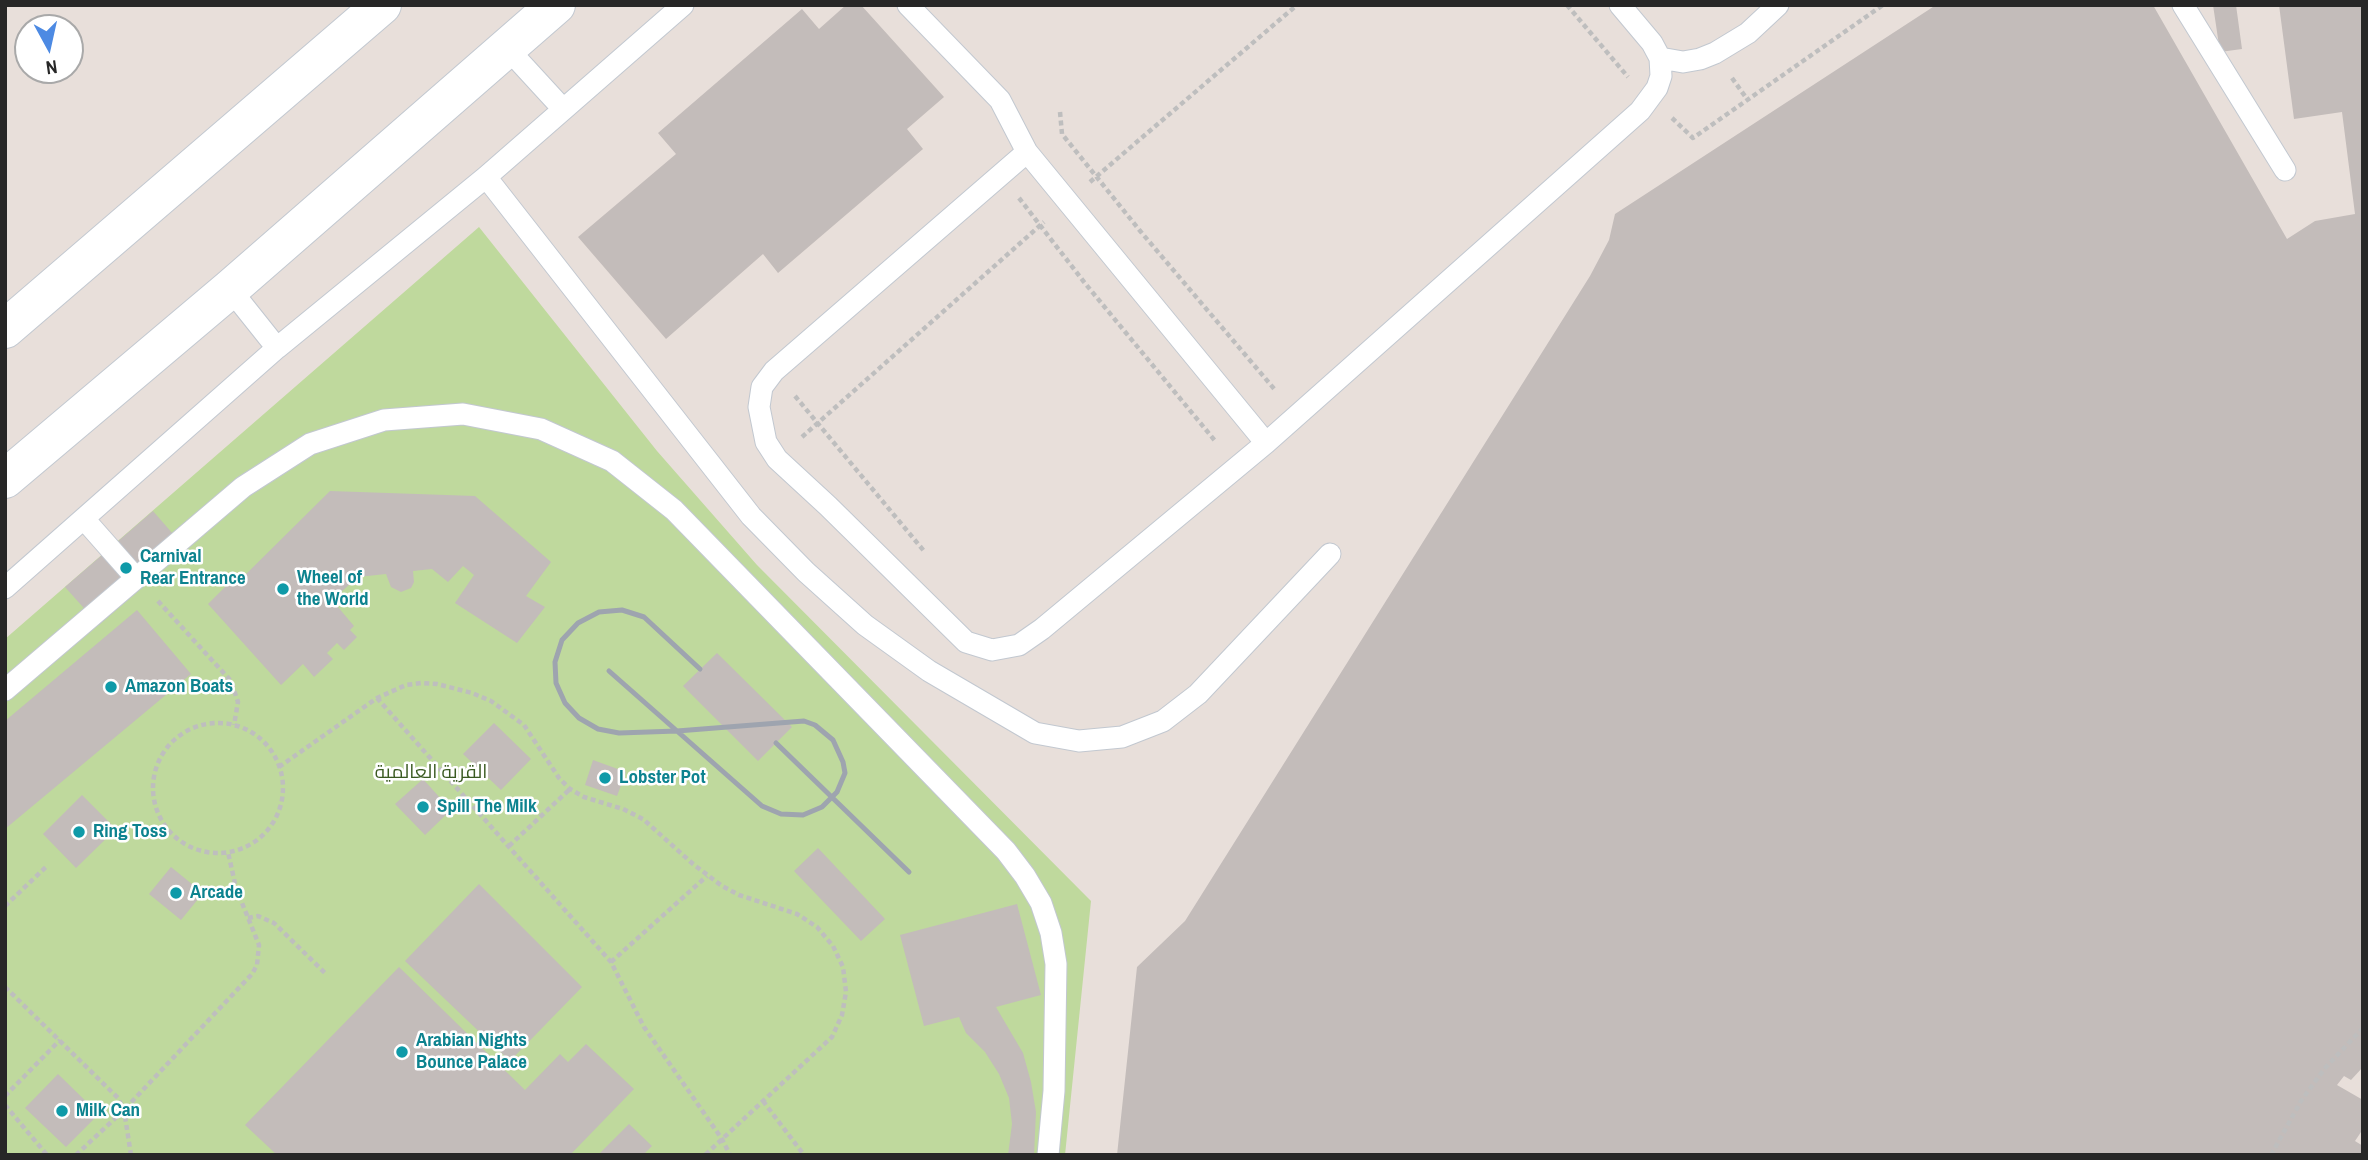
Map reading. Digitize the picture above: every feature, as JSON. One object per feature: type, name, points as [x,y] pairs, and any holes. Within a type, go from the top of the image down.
[{"type":"street","points":[[5,329],[382,5]]},
{"type":"street","points":[[5,479],[230,289],[556,5]]},
{"type":"lane","points":[[5,588],[277,348],[486,177],[683,5]]},
{"type":"lane","points":[[908,5],[1000,100],[1027,152],[1266,443]]},
{"type":"lane","points":[[1027,152],[774,371],[762,387],[759,407],[766,442],[777,459],[966,642],[992,650],[1019,645],[1042,629],[1266,443],[1640,111],[1657,88],[1661,76],[1660,58],[1652,43],[1620,5]]},
{"type":"lane","points":[[1660,58],[1683,62],[1716,54],[1748,33],[1778,5]]},
{"type":"lane","points":[[2183,5],[2285,170]]},
{"type":"lane","points":[[507,48],[563,109]]},
{"type":"lane","points":[[486,177],[751,516],[806,572],[865,625],[929,671],[1035,733],[1079,741],[1122,737],[1163,721],[1198,694],[1330,554]]},
{"type":"lane","points":[[230,289],[277,348]]},
{"type":"lane","points":[[5,690],[243,487],[310,444],[384,419],[463,414],[541,429],[612,461],[674,510],[996,841],[1026,876],[1041,903],[1051,933],[1056,964],[1054,1091],[1048,1155]]},
{"type":"lane","points":[[84,519],[136,578]]},
{"type":"path","points":[[777,459],[1067,201],[1297,5]]},
{"type":"path","points":[[1060,112],[1062,134],[1222,329],[1297,415]]},
{"type":"path","points":[[1001,175],[1084,282],[1237,467]]},
{"type":"path","points":[[774,371],[928,555]]},
{"type":"path","points":[[136,578],[230,681],[238,702],[234,725]]},
{"type":"path","points":[[279,767],[377,698],[406,685],[437,684],[472,693],[491,701],[524,725],[559,778],[570,789],[643,819],[707,876],[739,895],[797,914],[817,927],[833,946],[843,967],[846,992],[842,1015],[832,1037],[705,1155]]},
{"type":"path","points":[[377,698],[611,962],[650,1037],[722,1139],[730,1155]]},
{"type":"path","points":[[213,723],[234,725],[254,734],[270,748],[279,767],[283,789],[278,811],[267,831],[250,844],[228,852],[197,849],[170,833],[158,816],[153,785],[161,755],[174,739],[193,728],[213,723]]},
{"type":"path","points":[[509,846],[570,789]]},
{"type":"path","points":[[76,1155],[124,1110],[252,974],[257,965],[259,945],[232,876],[228,852]]},
{"type":"path","points":[[5,906],[47,866]]},
{"type":"path","points":[[611,962],[707,876]]},
{"type":"path","points":[[248,918],[258,916],[274,923],[325,973]]},
{"type":"path","points":[[5,987],[109,1087],[124,1110],[131,1155]]},
{"type":"path","points":[[2271,1155],[2301,1101],[2325,1068],[2363,1028]]},
{"type":"path","points":[[5,1097],[60,1040]]},
{"type":"path","points":[[763,1101],[804,1155]]},
{"type":"path","points":[[5,1105],[47,1155]]},
{"type":"green space","name":"القرية العالمية","points":[[479,227],[657,451],[757,565],[1091,901],[1065,1155],[5,1155],[5,639]]},
{"type":"building","points":[[846,5],[861,5],[944,97],[907,129],[923,149],[778,273],[763,254],[666,339],[578,237],[676,154],[658,133],[802,9],[819,29]]},
{"type":"building","points":[[1936,5],[2153,5],[2287,239],[2315,221],[2355,214],[2342,112],[2294,119],[2279,5],[2363,5],[2363,1067],[2351,1080],[2344,1076],[2337,1085],[2363,1100],[2363,1129],[2355,1141],[2363,1146],[2363,1155],[1117,1155],[1137,967],[1185,921],[1590,276],[1609,240],[1615,214]]},
{"type":"building","points":[[2213,5],[2236,5],[2242,49],[2220,52]]},
{"type":"building","name":"Wheel of the World","points":[[330,491],[475,496],[551,562],[526,596],[545,607],[517,643],[455,603],[474,575],[463,566],[448,582],[432,569],[413,571],[414,582],[411,588],[401,592],[391,587],[386,574],[358,577],[332,600],[354,626],[350,630],[357,637],[344,650],[337,643],[327,653],[333,659],[314,677],[303,664],[281,685],[208,604],[231,581],[236,584]]},
{"type":"building","name":"Carnival Rear Entrance","points":[[153,511],[186,549],[99,625],[65,587]]},
{"type":"building","name":"Amazon Boats","points":[[137,610],[191,674],[5,829],[5,721]]},
{"type":"building","points":[[717,653],[792,727],[758,761],[683,686]]},
{"type":"building","points":[[494,723],[531,759],[501,790],[463,754]]},
{"type":"building","name":"Lobster Pot","points":[[593,760],[626,772],[617,796],[585,785]]},
{"type":"building","name":"Spill The Milk","points":[[423,779],[451,810],[425,835],[395,804]]},
{"type":"building","name":"Ring Toss","points":[[82,795],[116,829],[76,868],[43,834]]},
{"type":"building","points":[[818,848],[885,919],[861,941],[794,871]]},
{"type":"building","name":"Arcade","points":[[171,867],[203,893],[181,920],[149,894]]},
{"type":"building","points":[[479,884],[582,987],[510,1061],[405,961]]},
{"type":"building","points":[[1017,904],[1041,995],[996,1007],[1023,1053],[1031,1082],[1036,1112],[1034,1155],[1008,1155],[1012,1124],[1009,1098],[999,1074],[985,1052],[966,1033],[959,1017],[924,1026],[900,935]]},
{"type":"building","name":"Arabian Nights Bounce Palace","points":[[399,967],[525,1090],[560,1054],[568,1062],[586,1044],[634,1089],[570,1155],[277,1155],[245,1125]]},
{"type":"building","name":"Milk Can","points":[[58,1074],[99,1114],[66,1147],[25,1108]]},
{"type":"building","points":[[629,1124],[652,1146],[643,1155],[598,1155]]},
{"type":"railway","points":[[609,671],[762,806],[781,814],[803,815],[822,807],[837,792],[845,773],[833,740],[815,725],[804,721],[677,731],[619,733],[598,729],[579,718],[565,703],[556,683],[555,662],[562,640],[578,623],[599,612],[622,610],[644,617],[700,669]]},
{"type":"railway","points":[[776,743],[909,872]]},
{"type":"place","name":"Carnival Rear Entrance","points":[[126,568]]},
{"type":"place","name":"Wheel of the World","points":[[283,589]]},
{"type":"place","name":"Amazon Boats","points":[[111,687]]},
{"type":"place","name":"Lobster Pot","points":[[605,778]]},
{"type":"place","name":"Spill The Milk","points":[[423,807]]},
{"type":"place","name":"Ring Toss","points":[[79,832]]},
{"type":"place","name":"Arcade","points":[[176,893]]},
{"type":"place","name":"Arabian Nights Bounce Palace","points":[[402,1052]]},
{"type":"place","name":"Milk Can","points":[[62,1111]]}]
